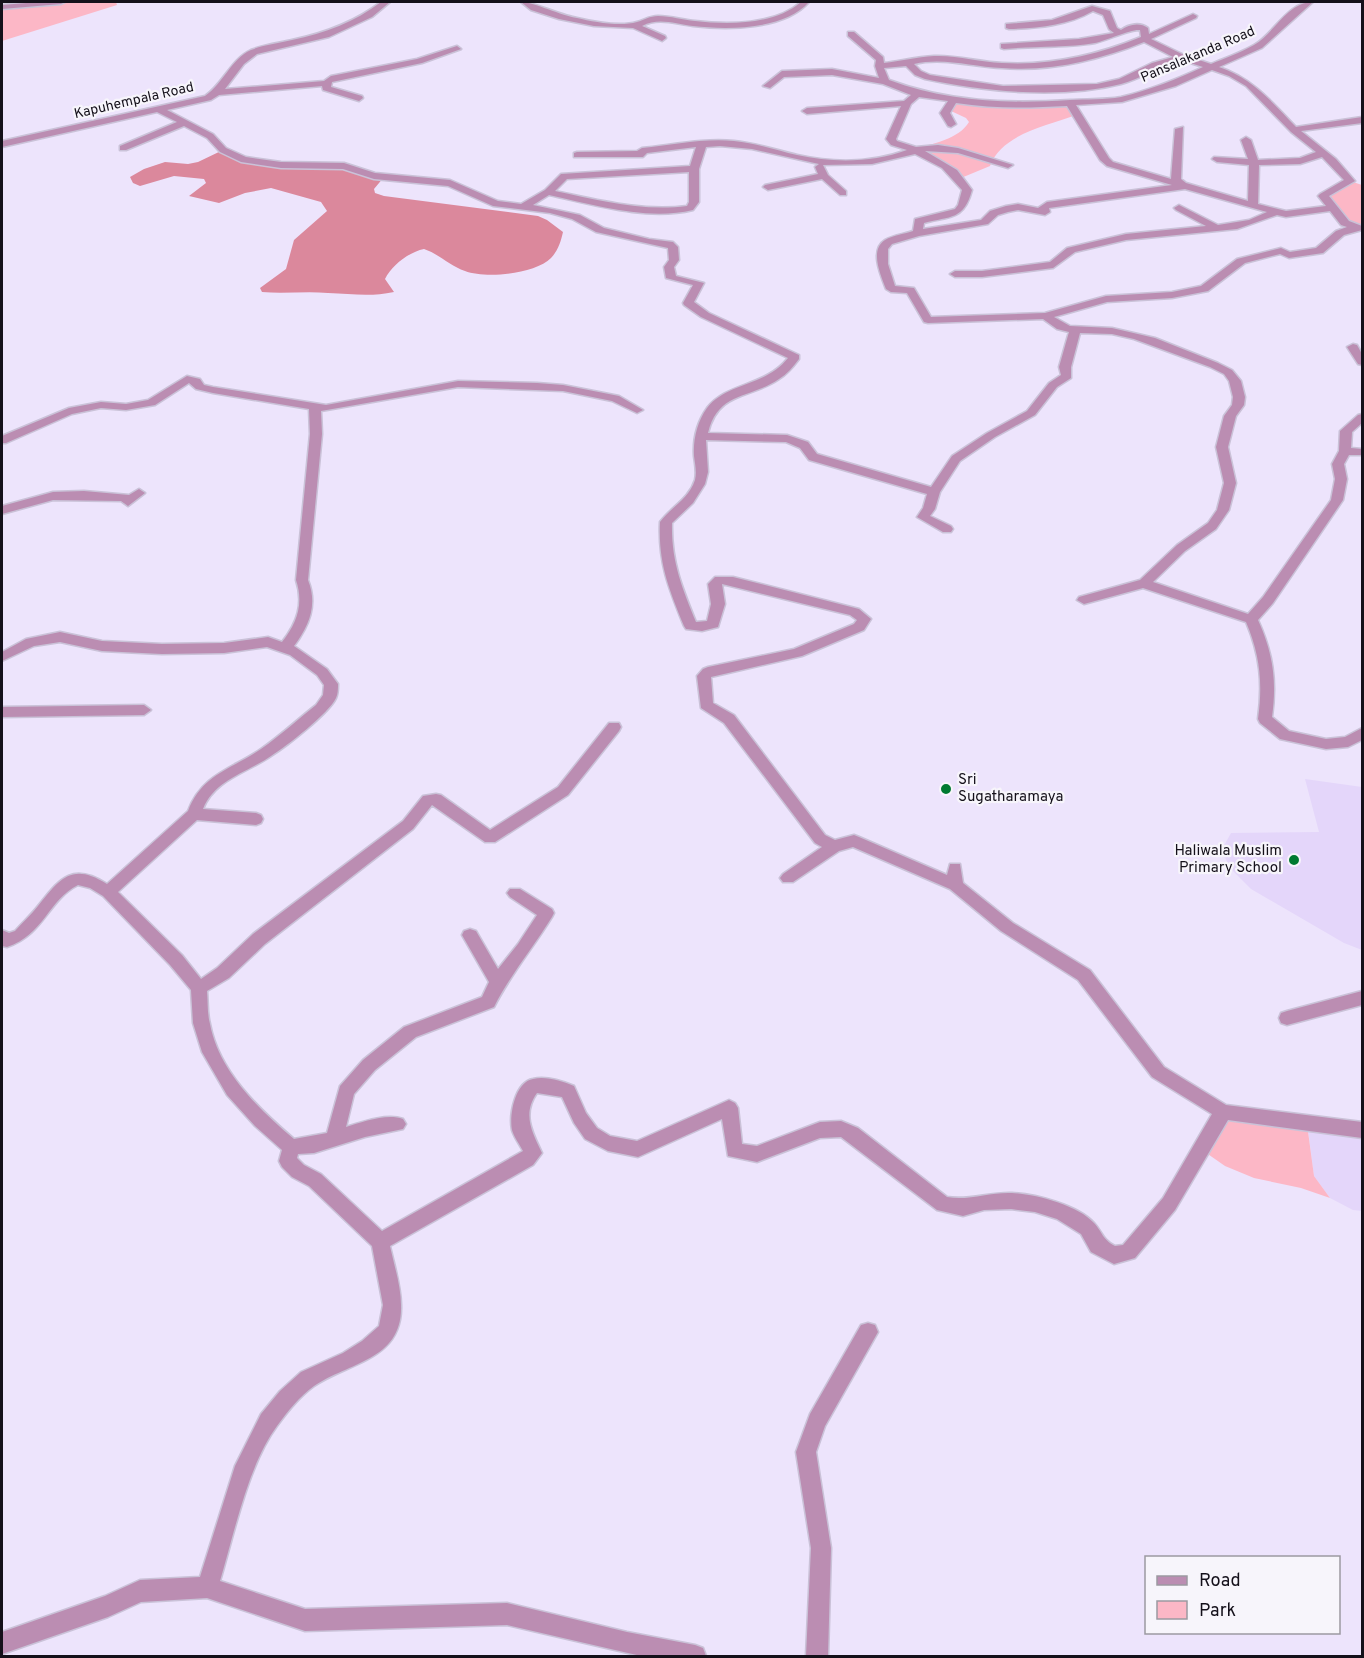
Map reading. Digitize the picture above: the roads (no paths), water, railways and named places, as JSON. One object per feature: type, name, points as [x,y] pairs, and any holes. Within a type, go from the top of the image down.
[{"type":"street","points":[[2,7],[61,2]]},
{"type":"street","points":[[219,92],[245,57],[267,48],[314,40],[369,15],[386,2]]},
{"type":"street","points":[[525,2],[538,10],[573,18],[634,25],[662,38]]},
{"type":"street","points":[[634,25],[651,18],[707,25],[744,23],[780,16],[806,2]]},
{"type":"street","name":"Pansalakanda Road","points":[[767,86],[782,74],[841,73],[885,82],[917,94],[1008,106],[1119,100],[1173,84],[1259,46],[1291,15],[1309,2]]},
{"type":"street","points":[[1009,26],[1077,18],[1092,5],[1107,13],[1113,29],[1122,33]]},
{"type":"street","points":[[879,66],[949,58],[1001,66],[1045,64],[1101,56],[1146,40],[1193,16]]},
{"type":"street","points":[[1004,46],[1030,43],[1095,42],[1122,33],[1131,27],[1144,28],[1146,40]]},
{"type":"street","points":[[851,34],[880,59],[879,66],[885,82]]},
{"type":"street","points":[[1146,40],[1181,57],[1232,74],[1248,84],[1294,130],[1323,152],[1350,181],[1326,192],[1323,196],[1330,208],[1345,223],[1359,227]]},
{"type":"street","name":"Kapuhempala Road","points":[[2,144],[186,104],[219,92],[328,83],[334,78],[457,50]]},
{"type":"street","points":[[908,63],[918,73],[928,77],[1003,89],[1107,85],[1181,57]]},
{"type":"street","points":[[383,68],[397,75]]},
{"type":"street","points":[[328,83],[326,88],[358,98]]},
{"type":"street","points":[[917,94],[908,103],[891,139],[894,144],[928,154],[961,178],[967,190],[963,206],[958,211],[919,220],[918,233]]},
{"type":"street","points":[[951,124],[945,113],[954,99]]},
{"type":"street","points":[[807,111],[908,103]]},
{"type":"street","points":[[1070,103],[1105,160],[1110,164],[1276,212],[1286,214],[1330,208]]},
{"type":"street","points":[[158,109],[210,136],[230,155],[244,160],[281,165],[344,166],[374,176],[450,183],[496,204],[568,214],[600,230],[649,242],[669,244],[673,247],[674,260],[669,267],[671,278],[699,283],[688,303],[705,315],[795,357],[788,369],[770,382],[726,397],[714,406],[705,421],[701,436],[700,483],[692,498],[666,522],[664,549],[677,592],[691,626],[702,627],[712,624],[718,604],[714,584],[720,580],[733,580],[854,612],[864,619],[859,627],[797,653],[708,672],[704,676],[706,705],[729,719],[820,839],[834,846]]},
{"type":"street","points":[[1352,120],[1362,128]]},
{"type":"street","points":[[1294,130],[1362,120]]},
{"type":"street","points":[[123,148],[185,122]]},
{"type":"street","points":[[1180,129],[1176,180],[1184,186]]},
{"type":"street","points":[[1246,140],[1254,161],[1253,206]]},
{"type":"street","points":[[577,155],[633,156],[643,154],[642,151],[657,148],[723,142],[747,144],[828,163],[874,162],[899,156],[914,149],[940,148],[1008,165]]},
{"type":"street","points":[[548,192],[612,205],[681,210],[690,208],[694,202],[694,169],[702,144]]},
{"type":"street","points":[[1217,159],[1291,163],[1316,158],[1323,152]]},
{"type":"street","points":[[828,163],[820,167],[824,176],[843,194]]},
{"type":"street","points":[[523,207],[548,192],[564,176],[694,169]]},
{"type":"street","points":[[768,187],[824,176]]},
{"type":"street","points":[[1184,186],[1047,205],[1043,207],[1045,212],[1018,207],[1006,209],[994,213],[984,222],[918,233],[888,242],[883,249],[883,264],[891,289],[910,290],[928,320],[1046,316],[1106,299],[1172,295],[1203,290],[1241,261],[1281,251],[1290,255],[1318,251],[1340,233],[1359,227]]},
{"type":"street","points":[[1179,208],[1215,226]]},
{"type":"street","points":[[955,274],[982,274],[1053,265],[1071,250],[1126,237],[1253,222],[1276,212]]},
{"type":"street","points":[[1046,316],[1062,328],[1075,331],[1108,330],[1148,340],[1228,372],[1235,381],[1238,390],[1238,405],[1230,416],[1222,447],[1230,483],[1223,510],[1212,526],[1181,548],[1144,584]]},
{"type":"street","points":[[947,529],[923,517],[929,509],[934,492],[956,459],[991,435],[1031,413],[1053,385],[1067,376],[1065,367],[1075,331]]},
{"type":"street","points":[[1353,347],[1362,362]]},
{"type":"street","points":[[2,440],[69,411],[101,405],[126,407],[151,404],[187,380],[196,381],[200,387],[326,408],[458,384],[563,388],[615,398],[637,410]]},
{"type":"street","points":[[286,647],[298,633],[306,614],[308,593],[302,580],[316,441],[315,407]]},
{"type":"street","points":[[1251,619],[1268,600],[1337,500],[1341,479],[1338,464],[1345,451],[1346,431],[1362,417]]},
{"type":"street","points":[[701,436],[787,439],[804,445],[813,457],[934,492]]},
{"type":"street","points":[[1345,451],[1362,452]]},
{"type":"street","points":[[2,510],[32,500],[72,495],[124,497],[128,502],[139,494]]},
{"type":"street","points":[[1084,600],[1114,593],[1137,583],[1251,619],[1264,648],[1270,687],[1265,719],[1285,735],[1326,744],[1348,742],[1362,733]]},
{"type":"street","points":[[2,657],[31,642],[60,637],[102,646],[162,649],[224,648],[268,642],[286,647],[322,672],[331,684],[330,696],[321,708],[266,753],[219,779],[199,801],[194,814],[108,892]]},
{"type":"street","points":[[2,712],[144,710]]},
{"type":"street","points":[[199,988],[223,973],[259,939],[408,825],[428,800],[436,799],[490,838],[563,791],[615,727]]},
{"type":"street","points":[[194,814],[256,819]]},
{"type":"street","points":[[788,878],[834,846],[854,841],[955,885],[1007,927],[1084,975],[1158,1072],[1223,1113],[1362,1130]]},
{"type":"street","points":[[955,885],[956,868]]},
{"type":"street","points":[[2,936],[7,941],[21,935],[44,911],[61,888],[77,879],[94,883],[108,892],[176,960],[199,988],[201,1023],[208,1047],[233,1090],[261,1121],[291,1147],[314,1145],[365,1129],[398,1124]]},
{"type":"street","points":[[335,1138],[346,1091],[369,1065],[411,1032],[488,1002],[497,982],[524,949],[546,913],[515,893]]},
{"type":"street","points":[[470,935],[497,982]]},
{"type":"street","points":[[1287,1018],[1362,998]]},
{"type":"street","points":[[380,1242],[527,1159],[533,1153],[521,1130],[521,1102],[533,1086],[548,1086],[567,1091],[583,1125],[597,1141],[638,1149],[729,1108],[734,1150],[757,1154],[820,1130],[841,1129],[852,1133],[943,1204],[963,1208],[984,1202],[1011,1201],[1035,1204],[1062,1213],[1087,1228],[1098,1246],[1114,1255],[1128,1252],[1169,1204],[1223,1113]]},
{"type":"street","points":[[207,1587],[245,1466],[268,1422],[287,1398],[308,1379],[350,1360],[369,1348],[388,1331],[392,1305],[380,1242],[315,1180],[298,1171],[288,1161],[291,1147]]},
{"type":"street","points":[[817,1656],[821,1548],[806,1452],[817,1421],[867,1332]]},
{"type":"street","points":[[2,1642],[108,1606],[140,1591],[207,1587],[305,1620],[507,1614],[627,1643],[695,1656]]},
{"type":"place","name":"Sri Sugatharamaya","points":[[946,789]]},
{"type":"place","name":"Haliwala Muslim Primary School","points":[[1294,860]]}]
